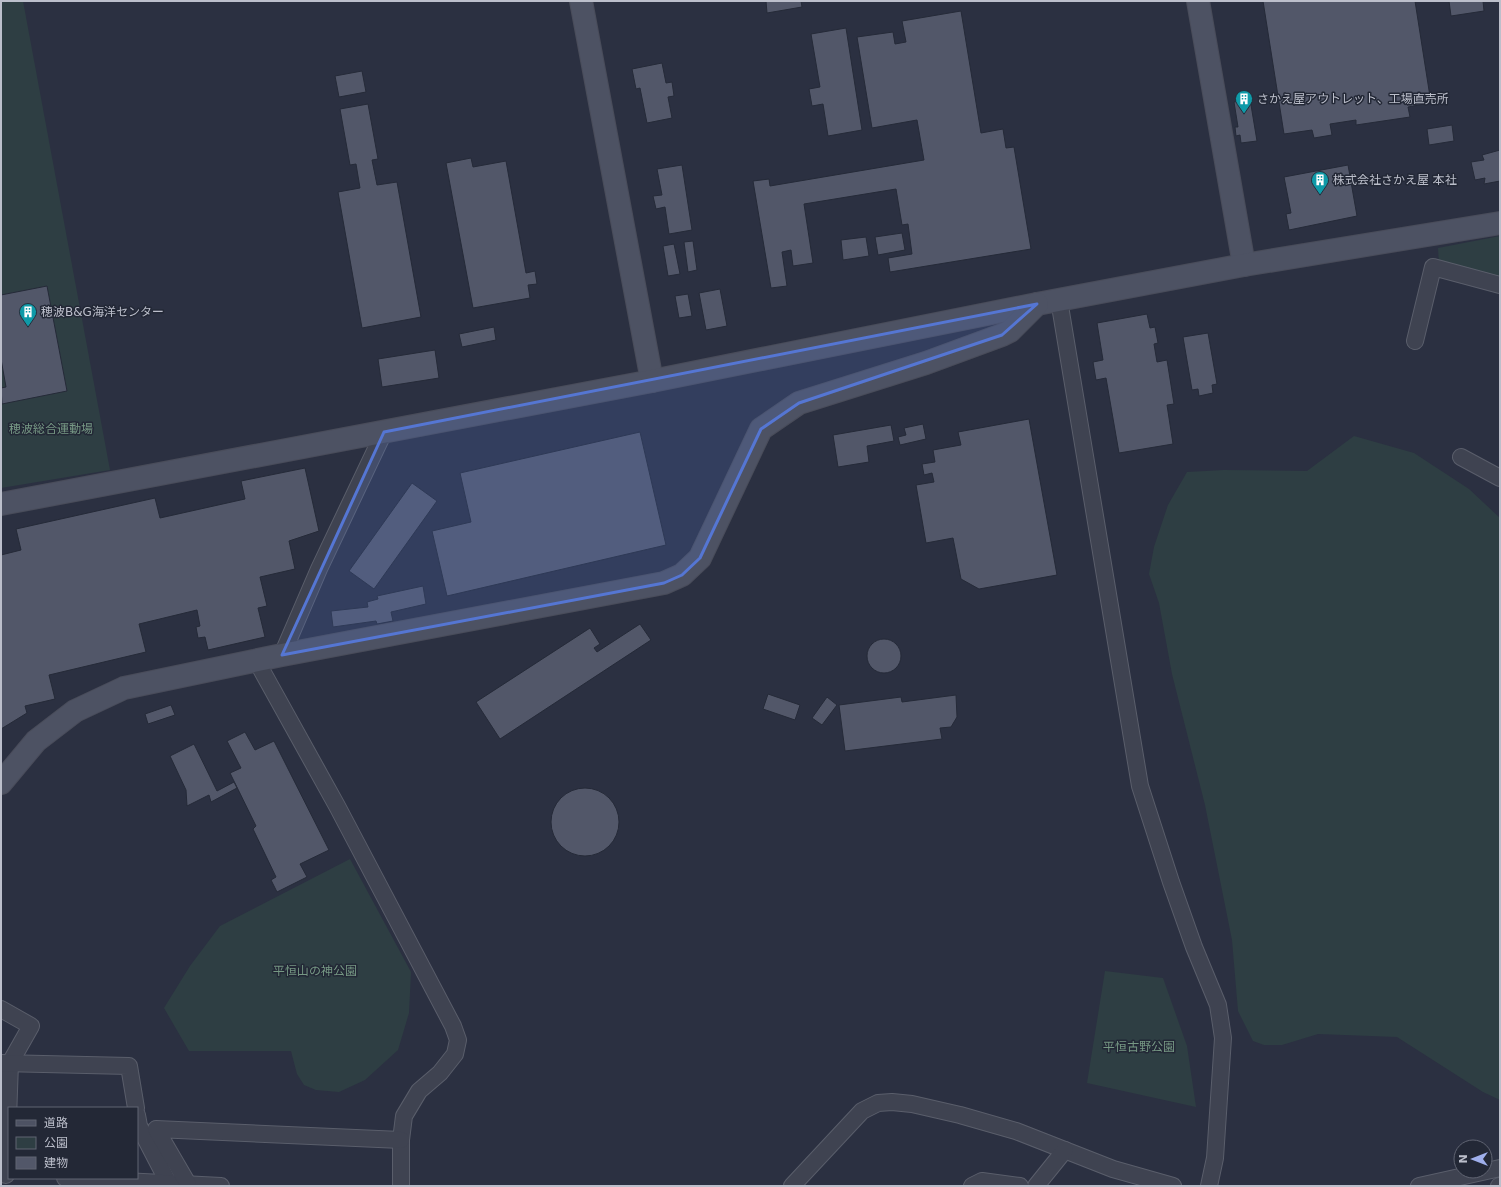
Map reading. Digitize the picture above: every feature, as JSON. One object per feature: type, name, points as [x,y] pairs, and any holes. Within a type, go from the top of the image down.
[{"type":"street","points":[[581,1],[652,381]]},
{"type":"street","points":[[1198,1],[1244,265]]},
{"type":"street","points":[[1,504],[652,381],[1037,304],[1244,265],[1500,223]]},
{"type":"street","points":[[1415,341],[1433,267],[1500,285]]},
{"type":"street","points":[[1059,300],[1140,786],[1194,947],[1218,1005],[1223,1038],[1215,1158],[1209,1186]]},
{"type":"street","points":[[1,783],[36,740],[75,711],[124,688],[256,660],[664,583],[682,575],[700,558],[761,429],[798,403],[926,363],[1002,335],[1010,330],[1037,304]]},
{"type":"street","points":[[282,655],[319,570],[384,432]]},
{"type":"street","points":[[1461,456],[1500,478]]},
{"type":"street","points":[[256,660],[340,813],[453,1026],[458,1040],[455,1054],[440,1073],[419,1090],[404,1116],[401,1140],[401,1186]]},
{"type":"street","points":[[1,1009],[31,1026],[5,1063],[5,1175]]},
{"type":"street","points":[[5,1063],[129,1066],[136,1107]]},
{"type":"street","points":[[792,1186],[862,1111],[878,1103],[912,1104],[960,1115],[1016,1131],[1113,1169],[1167,1185]]},
{"type":"street","points":[[138,1120],[139,1126],[169,1184]]},
{"type":"street","points":[[188,1185],[156,1129],[401,1140]]},
{"type":"street","points":[[1036,1186],[1065,1150]]},
{"type":"street","points":[[1419,1186],[1500,1168]]},
{"type":"street","points":[[82,1179],[221,1186]]},
{"type":"street","points":[[972,1186],[982,1181],[1020,1186]]},
{"type":"highlighted area","points":[[1037,304],[1002,335],[799,403],[761,429],[700,558],[682,575],[664,583],[282,655],[384,432]]},
{"type":"green space","name":"穂波総合運動場","points":[[1,1],[23,1],[110,470],[1,488]]},
{"type":"green space","points":[[1500,236],[1500,279],[1439,263],[1438,248]]},
{"type":"green space","points":[[1354,436],[1414,453],[1469,489],[1500,518],[1500,1100],[1483,1092],[1397,1037],[1318,1034],[1282,1045],[1264,1045],[1253,1041],[1238,1011],[1232,940],[1205,805],[1172,674],[1159,603],[1149,574],[1154,547],[1168,505],[1187,472],[1224,470],[1307,471]]},
{"type":"green space","name":"平恒山の神公園","points":[[350,859],[411,972],[409,1013],[398,1050],[365,1080],[339,1092],[316,1090],[304,1085],[297,1074],[291,1051],[189,1051],[164,1008],[190,966],[220,926]]},
{"type":"green space","name":"平恒古野公園","points":[[1105,971],[1163,978],[1187,1046],[1196,1107],[1087,1083]]},
{"type":"building","points":[[766,1],[801,1],[802,7],[767,13]]},
{"type":"building","points":[[1263,1],[1415,1],[1431,103],[1408,107],[1410,117],[1356,125],[1356,120],[1330,124],[1332,135],[1314,138],[1312,130],[1284,134]]},
{"type":"building","points":[[1449,1],[1483,1],[1484,11],[1451,16]]},
{"type":"building","points":[[961,11],[981,133],[1003,129],[1006,148],[1014,147],[1031,249],[890,272],[888,258],[912,254],[908,224],[902,225],[896,189],[804,204],[813,263],[793,266],[791,250],[782,252],[787,286],[771,288],[753,181],[769,179],[770,186],[924,160],[917,120],[872,128],[857,37],[893,32],[895,44],[906,42],[902,21]]},
{"type":"building","points":[[846,28],[862,130],[828,136],[823,104],[812,106],[809,89],[820,87],[811,34]]},
{"type":"building","points":[[662,63],[666,83],[672,82],[674,96],[668,97],[672,118],[647,123],[640,88],[636,89],[632,69]]},
{"type":"building","points":[[362,71],[366,92],[339,97],[335,76]]},
{"type":"building","name":"さかえ屋アウトレット、工場直売所","points":[[1250,99],[1257,141],[1241,143],[1240,135],[1236,136],[1235,127],[1238,127],[1234,102]]},
{"type":"building","points":[[368,104],[378,159],[372,160],[377,185],[397,182],[421,317],[362,328],[338,192],[360,188],[356,164],[350,165],[340,109]]},
{"type":"building","points":[[1452,125],[1454,141],[1429,145],[1427,129]]},
{"type":"building","points":[[1500,150],[1500,181],[1484,184],[1485,178],[1475,180],[1471,162],[1484,160],[1482,155]]},
{"type":"building","points":[[471,158],[473,167],[506,161],[526,273],[535,271],[537,284],[528,285],[530,298],[473,308],[446,163]]},
{"type":"building","points":[[682,165],[692,230],[669,234],[665,207],[656,209],[653,196],[662,195],[657,169]]},
{"type":"building","name":"株式会社さかえ屋 本社","points":[[1348,165],[1357,216],[1289,230],[1286,214],[1291,213],[1284,177]]},
{"type":"building","points":[[902,233],[905,250],[878,255],[875,237]]},
{"type":"building","points":[[866,237],[869,256],[843,260],[841,240]]},
{"type":"building","points":[[693,241],[697,270],[688,272],[684,242]]},
{"type":"building","points":[[674,244],[680,274],[668,276],[663,246]]},
{"type":"building","name":"穂波B&G海洋センター","points":[[47,286],[67,391],[2,404],[1,388],[6,387],[1,359],[1,295]]},
{"type":"building","points":[[720,289],[727,326],[706,330],[699,293]]},
{"type":"building","points":[[688,294],[692,316],[679,318],[675,296]]},
{"type":"building","points":[[1147,314],[1150,328],[1155,327],[1158,343],[1154,344],[1157,362],[1167,360],[1174,404],[1167,405],[1173,444],[1119,453],[1106,378],[1096,380],[1093,362],[1103,360],[1097,323]]},
{"type":"building","points":[[494,327],[496,340],[462,347],[459,334]]},
{"type":"building","points":[[1208,333],[1217,384],[1212,385],[1213,393],[1199,396],[1198,389],[1192,390],[1183,337]]},
{"type":"building","points":[[435,350],[439,378],[382,387],[378,359]]},
{"type":"building","points":[[1029,419],[1057,575],[979,589],[961,579],[953,538],[926,543],[916,485],[934,482],[932,473],[924,475],[922,464],[935,462],[933,450],[961,445],[958,432]]},
{"type":"building","points":[[923,424],[926,439],[900,445],[898,437],[906,435],[904,428]]},
{"type":"building","points":[[891,425],[894,441],[867,446],[869,462],[838,467],[833,435]]},
{"type":"building","points":[[640,432],[666,545],[447,596],[432,531],[471,522],[460,473]]},
{"type":"building","points":[[305,468],[319,531],[289,541],[295,569],[260,577],[267,606],[258,608],[265,637],[208,650],[205,637],[198,638],[196,627],[200,626],[197,610],[139,624],[146,652],[49,675],[55,699],[25,706],[27,713],[1,729],[1,555],[21,550],[16,529],[155,498],[160,518],[245,499],[241,481]]},
{"type":"building","points":[[412,483],[437,501],[374,589],[349,571]]},
{"type":"building","points":[[423,586],[426,604],[391,612],[393,621],[377,624],[376,621],[333,627],[331,611],[368,607],[367,602],[378,599],[377,596]]},
{"type":"building","points":[[640,624],[651,640],[500,739],[476,702],[590,628],[600,644],[594,648],[597,652]]},
{"type":"building","points":[[881,639],[887,639],[896,644],[900,650],[900,662],[896,668],[887,673],[881,673],[872,668],[867,659],[867,653],[872,644]]},
{"type":"building","points":[[768,694],[800,705],[795,720],[763,709]]},
{"type":"building","points":[[956,695],[957,717],[951,727],[940,728],[942,739],[845,751],[839,705],[901,697],[902,702]]},
{"type":"building","points":[[827,697],[837,705],[822,725],[812,718]]},
{"type":"building","points":[[171,705],[175,715],[148,724],[145,714]]},
{"type":"building","points":[[245,732],[255,750],[274,741],[329,850],[300,864],[307,877],[277,892],[271,880],[276,877],[253,829],[256,826],[230,773],[241,768],[227,741]]},
{"type":"building","points":[[194,744],[217,791],[234,782],[237,788],[211,802],[209,795],[187,806],[186,790],[170,756]]},
{"type":"building","points":[[578,788],[592,788],[604,793],[614,803],[619,815],[619,829],[614,841],[604,851],[592,856],[578,856],[566,851],[556,841],[551,829],[551,815],[556,803],[566,793]]},
{"type":"place","name":"さかえ屋アウトレット、工場直売所","points":[[1244,114]]},
{"type":"place","name":"株式会社さかえ屋 本社","points":[[1320,195]]},
{"type":"place","name":"穂波B&G海洋センター","points":[[28,327]]}]
